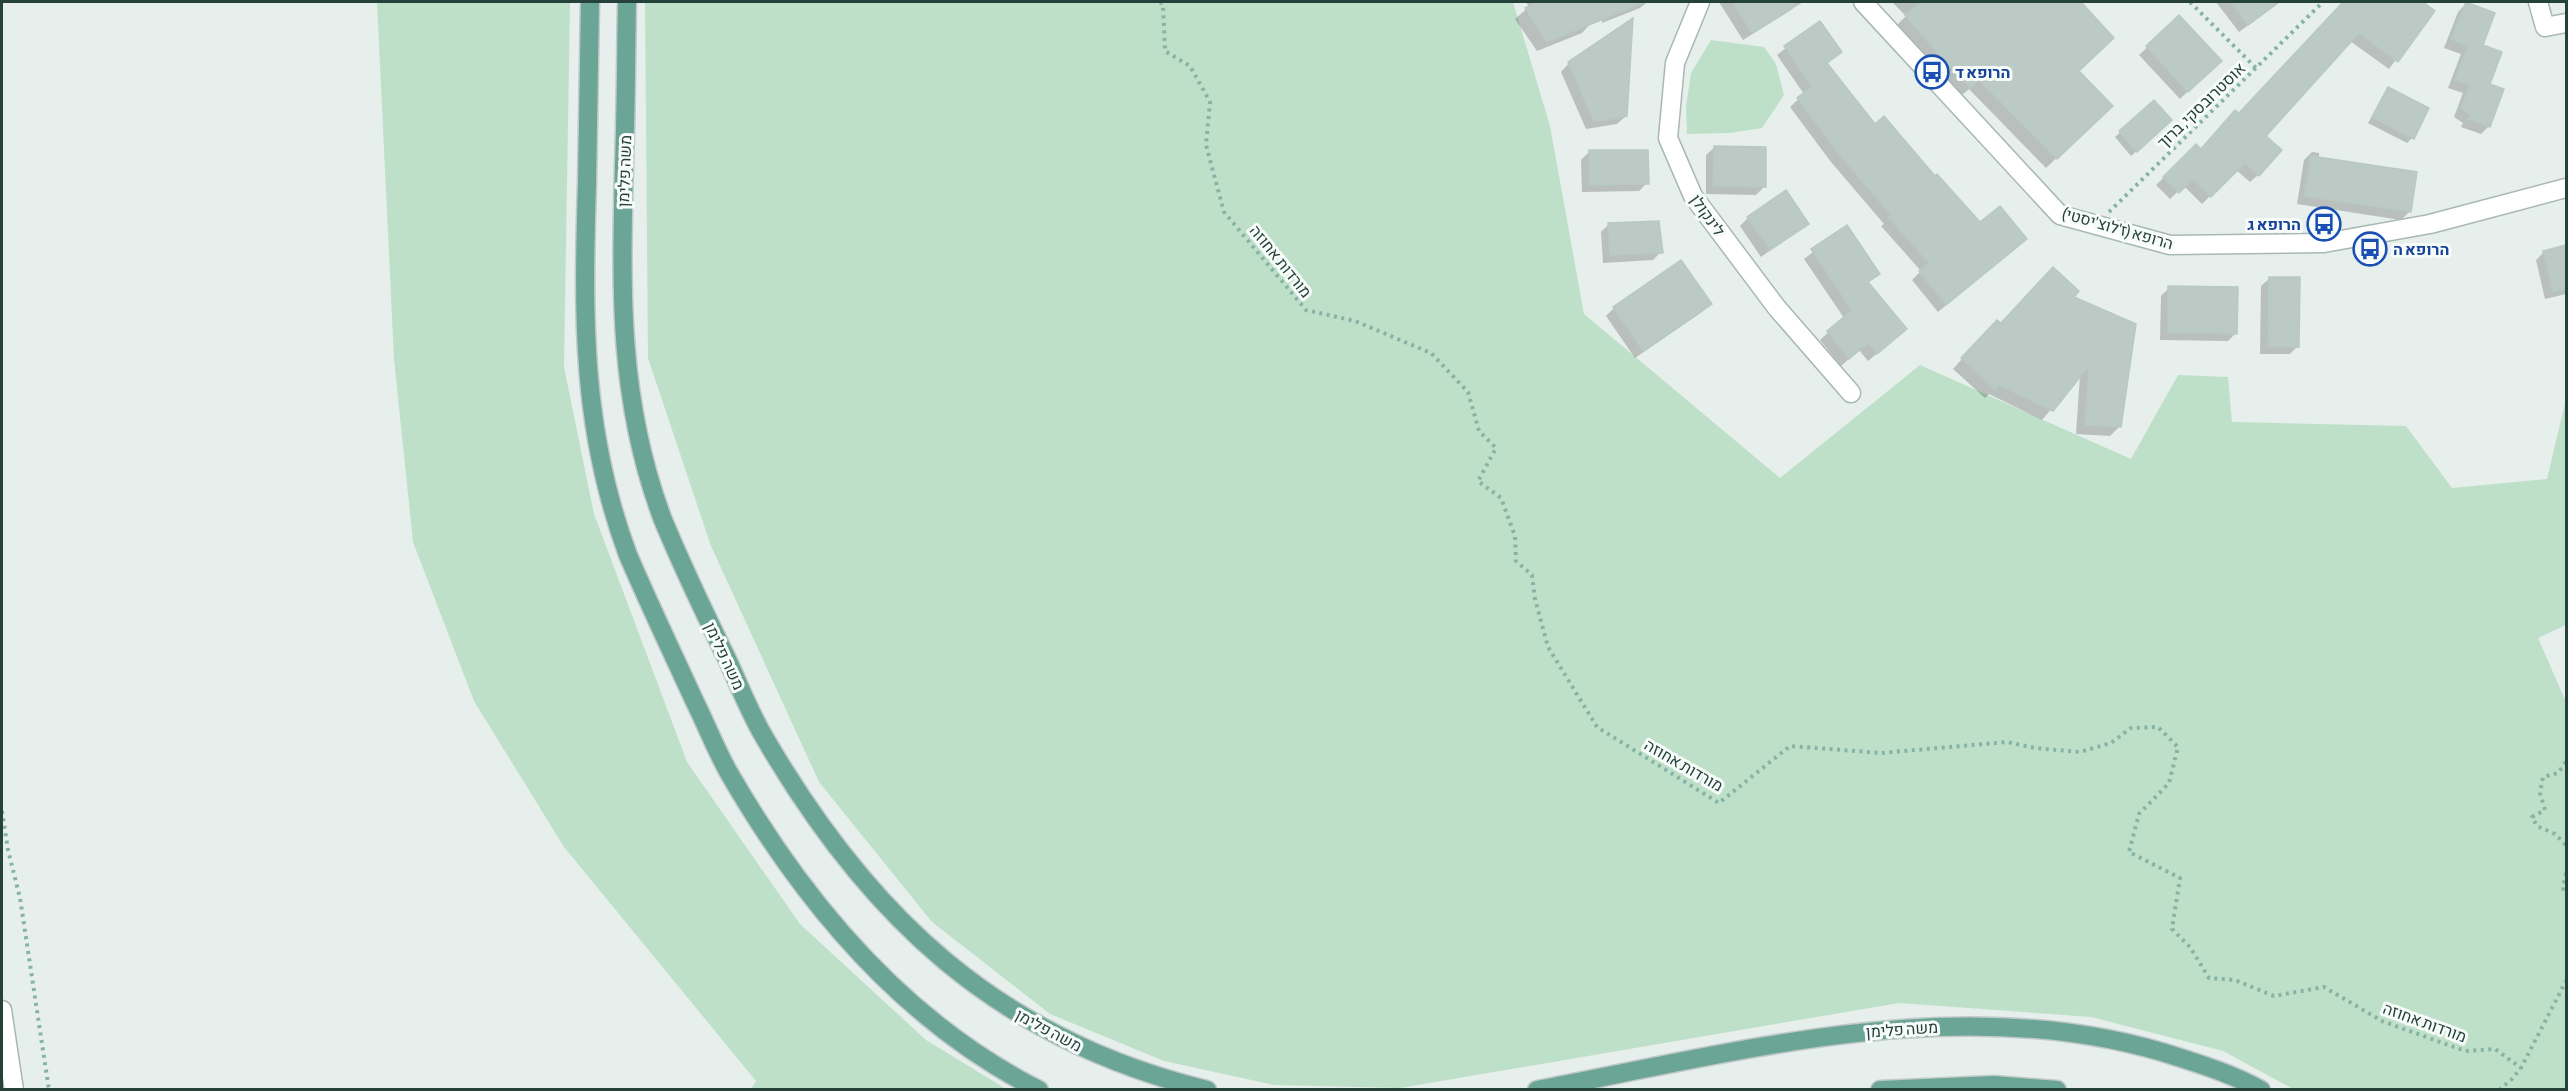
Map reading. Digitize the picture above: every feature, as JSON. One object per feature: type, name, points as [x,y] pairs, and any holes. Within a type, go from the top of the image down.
[{"type":"main road","points":[[590,2],[584,280],[585,350],[595,441],[615,521],[628,555],[728,772],[770,839],[813,898],[876,971],[942,1029],[987,1061],[1039,1089]]},
{"type":"main road","name":"משה פלימן","points":[[627,2],[621,259],[623,327],[632,413],[651,488],[663,520],[762,732],[801,797],[842,854],[903,923],[965,978],[1007,1008],[1078,1046],[1110,1060],[1207,1089]]},
{"type":"main road","name":"משה פלימן","points":[[1537,1089],[1825,1036],[1944,1026],[1995,1026],[2072,1032],[2125,1042],[2203,1065],[2262,1089]]},
{"type":"main road","points":[[1880,1089],[1975,1085],[2057,1089]]},
{"type":"street","name":"לינקולן","points":[[1700,2],[1675,63],[1668,138],[1693,196],[1777,308],[1851,393]]},
{"type":"street","name":"הרופא (ז'לוצ'יסטי)","points":[[1863,2],[2060,215],[2170,245],[2324,243],[2430,224],[2566,188]]},
{"type":"street","points":[[2538,2],[2545,27],[2566,24]]},
{"type":"street","points":[[2,1010],[14,1089]]},
{"type":"path","name":"מורדות אחוזה","points":[[1160,2],[1163,4],[1165,51],[1190,66],[1210,102],[1206,145],[1224,212],[1306,310],[1356,321],[1431,353],[1467,392],[1479,431],[1496,448],[1478,481],[1501,498],[1515,536],[1516,561],[1532,575],[1535,599],[1548,647],[1597,727],[1719,803],[1790,746],[1881,753],[2007,742],[2035,748],[2080,752],[2111,743],[2131,728],[2158,727],[2178,747],[2169,783],[2139,814],[2129,852],[2180,878],[2172,929],[2190,947],[2209,978],[2235,980],[2274,996],[2324,987],[2382,1021],[2465,1051],[2495,1049],[2521,1068]]},
{"type":"path","points":[[2190,2],[2256,68]]},
{"type":"path","name":"אוסטרובסקי, ברוך","points":[[2096,225],[2323,2]]},
{"type":"path","points":[[2566,762],[2558,773],[2543,777],[2540,792],[2544,810],[2532,817],[2537,826],[2555,834],[2566,845]]},
{"type":"path","points":[[2,811],[8,850],[20,898],[49,1089]]},
{"type":"path","points":[[2566,873],[2563,888],[2566,895]]},
{"type":"path","points":[[2499,1089],[2521,1068],[2566,981]]},
{"type":"green space","points":[[377,2],[570,2],[564,367],[594,514],[687,762],[800,924],[926,1040],[1006,1089],[751,1089],[756,1081],[564,847],[474,701],[413,542],[394,359]]},
{"type":"green space","points":[[645,2],[1513,2],[1550,126],[1584,314],[1780,478],[1920,365],[2131,459],[2178,375],[2228,377],[2232,422],[2406,426],[2452,488],[2547,479],[2566,399],[2566,625],[2538,638],[2566,702],[2566,1089],[2293,1089],[2223,1051],[2091,1017],[1899,1003],[1400,1088],[1274,1085],[1164,1061],[1050,1014],[932,922],[819,782],[711,546],[648,358]]},
{"type":"green space","points":[[1711,40],[1764,47],[1776,64],[1784,95],[1762,128],[1730,133],[1687,134],[1686,106],[1691,73]]},
{"type":"building","points":[[1537,2],[1645,2],[1547,42],[1525,8]]},
{"type":"building","points":[[1732,2],[1802,2],[1752,33]]},
{"type":"building","points":[[1921,2],[2081,2],[2114,38],[2079,71],[2113,106],[2057,159],[1979,80],[1970,88],[1928,42],[1905,15]]},
{"type":"building","points":[[2230,2],[2279,2],[2248,25]]},
{"type":"building","points":[[2343,2],[2423,2],[2435,11],[2398,62],[2359,33],[2266,136],[2282,150],[2259,176],[2245,163],[2211,197],[2193,179],[2179,193],[2163,177],[2196,144],[2201,149],[2235,110],[2239,113]]},
{"type":"building","points":[[2466,2],[2495,13],[2483,45],[2502,52],[2490,84],[2504,89],[2490,127],[2468,119],[2470,115],[2461,108],[2470,85],[2455,80],[2468,46],[2451,39]]},
{"type":"building","points":[[2179,15],[2222,61],[2188,92],[2146,46]]},
{"type":"building","points":[[1633,18],[1627,116],[1594,122],[1568,62]]},
{"type":"building","points":[[1820,21],[1842,52],[1827,63],[1875,124],[1884,116],[1935,176],[1937,174],[1980,222],[2000,206],[2027,239],[1946,305],[1919,271],[1929,263],[1888,217],[1891,215],[1839,154],[1797,98],[1812,86],[1784,46]]},
{"type":"building","points":[[2388,87],[2429,108],[2414,139],[2372,117]]},
{"type":"building","points":[[2154,100],[2172,120],[2137,152],[2119,131]]},
{"type":"building","points":[[1714,146],[1766,147],[1766,187],[1713,186]]},
{"type":"building","points":[[1589,150],[1648,150],[1649,184],[1589,185]]},
{"type":"building","points":[[2311,156],[2417,172],[2411,212],[2304,196]]},
{"type":"building","points":[[1786,190],[1809,224],[1770,250],[1747,217]]},
{"type":"building","points":[[1659,221],[1663,253],[1610,255],[1608,223]]},
{"type":"building","points":[[1847,225],[1880,274],[1868,282],[1907,329],[1877,354],[1868,343],[1849,359],[1827,331],[1852,310],[1811,249]]},
{"type":"building","points":[[2566,245],[2566,289],[2553,292],[2543,251]]},
{"type":"building","points":[[1681,260],[1712,304],[1643,351],[1613,307]]},
{"type":"building","points":[[2053,267],[2079,291],[2074,297],[2136,324],[2121,427],[2085,425],[2089,366],[2053,411],[1999,385],[1995,390],[1961,358],[1997,320],[2001,323]]},
{"type":"building","points":[[2269,277],[2300,277],[2299,347],[2268,347]]},
{"type":"building","points":[[2168,286],[2238,287],[2237,334],[2168,332]]},
{"type":"place","name":"הרופא ד","points":[[1932,72]]},
{"type":"place","name":"הרופא ג","points":[[2324,224]]},
{"type":"place","name":"הרופא ה","points":[[2370,249]]}]
